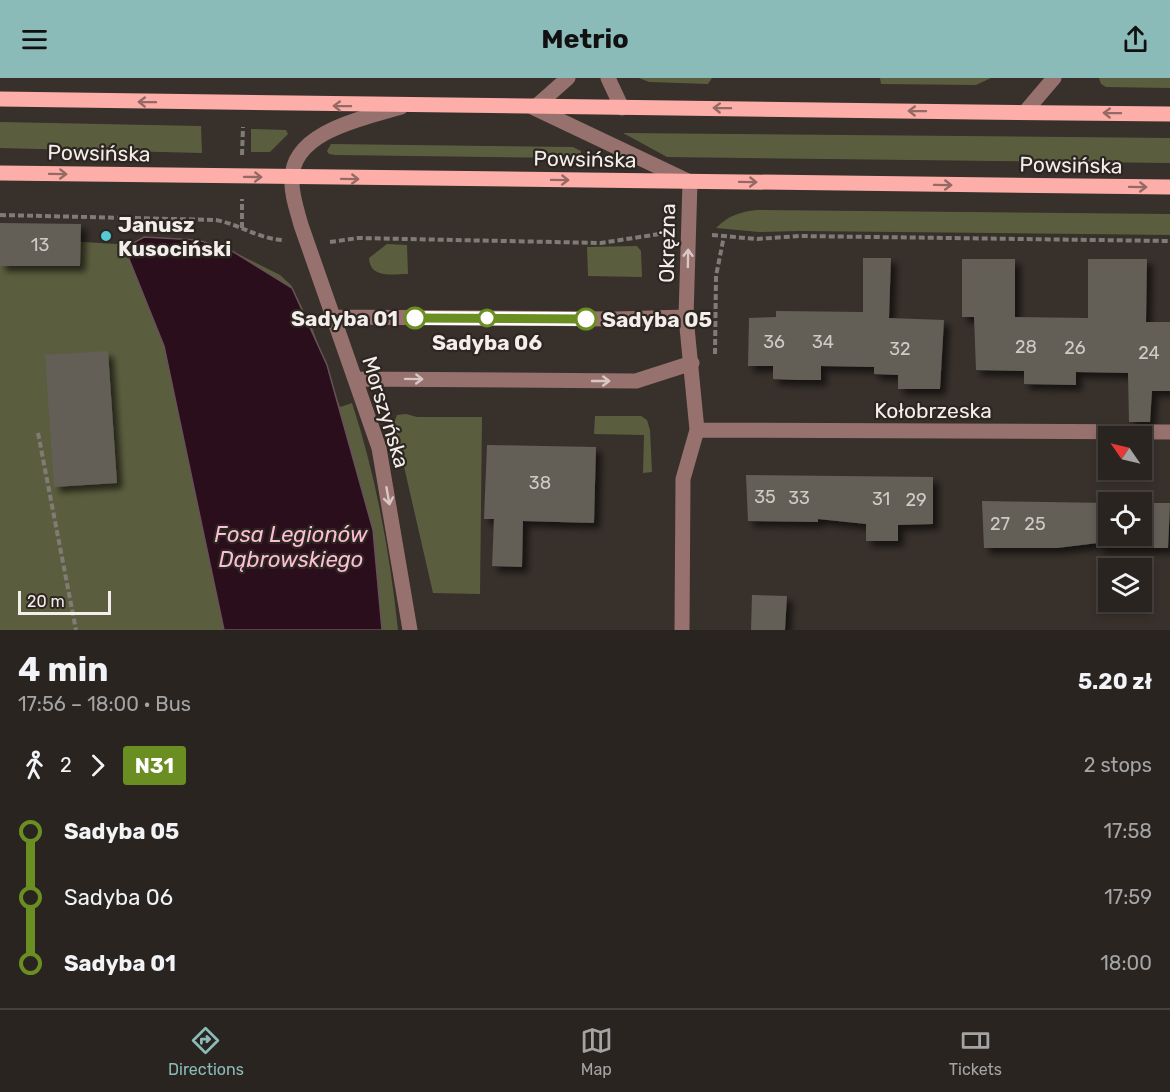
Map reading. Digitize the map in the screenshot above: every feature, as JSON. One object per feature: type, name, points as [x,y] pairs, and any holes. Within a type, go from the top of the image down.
[{"type":"main road","points":[[0,99],[401,107],[1170,114]]},
{"type":"main road","name":"Powsińska","points":[[0,173],[1170,187]]},
{"type":"street","points":[[534,108],[568,78]]},
{"type":"street","points":[[608,78],[622,108]]},
{"type":"street","points":[[1025,112],[1054,78]]},
{"type":"street","points":[[291,178],[296,159],[306,146],[325,133],[401,107]]},
{"type":"street","name":"Okrężna","points":[[534,108],[690,182],[686,317],[697,430],[683,479],[682,630]]},
{"type":"street","name":"Morszyńska","points":[[291,178],[294,201],[301,225],[379,448],[410,630]]},
{"type":"street","points":[[333,317],[616,319],[686,317]]},
{"type":"street","points":[[355,379],[636,381],[692,363]]},
{"type":"street","name":"Kołobrzeska","points":[[697,430],[1170,432]]},
{"type":"path","points":[[242,154],[243,128]]},
{"type":"path","points":[[242,201],[242,228]]},
{"type":"path","points":[[0,215],[201,219],[229,223],[258,236],[287,241]]},
{"type":"path","points":[[326,242],[358,238],[601,243],[670,232]]},
{"type":"path","points":[[711,234],[757,239],[799,237],[1170,241]]},
{"type":"path","points":[[716,358],[716,276],[724,236]]},
{"type":"path","points":[[38,433],[76,630]]},
{"type":"green space","points":[[639,78],[712,78],[708,84],[649,82]]},
{"type":"green space","points":[[880,78],[991,78],[976,85],[881,84]]},
{"type":"green space","points":[[1099,78],[1170,78],[1170,88],[1106,87],[1101,84]]},
{"type":"green space","points":[[0,122],[201,126],[202,153],[0,148]]},
{"type":"green space","points":[[251,129],[286,130],[288,134],[270,152],[251,152]]},
{"type":"green space","points":[[623,133],[1170,138],[1170,163],[667,157]]},
{"type":"green space","points":[[331,144],[573,147],[581,151],[581,155],[576,158],[335,155],[327,151]]},
{"type":"green space","points":[[757,210],[1170,214],[1170,235],[759,232],[716,228],[735,215]]},
{"type":"green space","points":[[0,237],[232,251],[280,275],[291,285],[313,330],[340,407],[352,403],[361,431],[381,515],[398,630],[0,630]]},
{"type":"green space","points":[[387,244],[407,245],[408,274],[383,274],[370,265],[369,258]]},
{"type":"green space","points":[[637,246],[641,251],[642,277],[588,276],[587,247]]},
{"type":"green space","points":[[406,414],[417,417],[482,417],[480,594],[433,593],[394,423],[397,415]]},
{"type":"green space","points":[[595,416],[641,416],[647,420],[650,430],[652,472],[643,473],[644,435],[594,434]]},
{"type":"water","name":"Fosa Legionów Dąbrowskiego","points":[[144,237],[198,240],[232,251],[292,288],[327,365],[373,530],[382,630],[224,630],[164,346],[129,259],[128,250]]},
{"type":"building","points":[[0,223],[81,224],[80,266],[0,266]]},
{"type":"building","points":[[863,258],[891,258],[889,318],[944,320],[940,389],[898,389],[898,375],[874,374],[874,367],[821,366],[821,380],[798,380],[773,379],[773,366],[748,366],[749,318],[776,317],[776,311],[863,312]]},
{"type":"building","points":[[962,259],[1015,259],[1015,317],[1088,318],[1088,259],[1147,259],[1146,322],[1170,322],[1170,391],[1152,391],[1150,422],[1129,422],[1128,373],[1076,372],[1076,385],[1024,384],[1024,371],[976,370],[974,317],[962,317]]},
{"type":"building","points":[[108,351],[117,483],[54,487],[45,355]]},
{"type":"building","points":[[487,445],[596,447],[594,523],[523,521],[522,567],[492,566],[494,519],[484,519]]},
{"type":"building","points":[[746,475],[933,477],[933,524],[898,525],[898,541],[866,541],[866,524],[818,519],[818,522],[748,521]]},
{"type":"building","points":[[982,501],[1098,503],[1098,543],[1057,548],[984,548]]},
{"type":"building","points":[[1152,503],[1170,503],[1168,548],[1098,548],[1098,546],[1152,546]]},
{"type":"building","points":[[752,595],[787,596],[785,630],[751,630]]},
{"type":"bus line","name":"N31","points":[[415,318],[586,319]]},
{"type":"place","name":"Janusz Kusociński","points":[[106,236]]},
{"type":"place","name":"Sadyba 01","points":[[415,318]]},
{"type":"place","name":"Sadyba 06","points":[[487,318]]},
{"type":"place","name":"Sadyba 05","points":[[586,319]]}]
